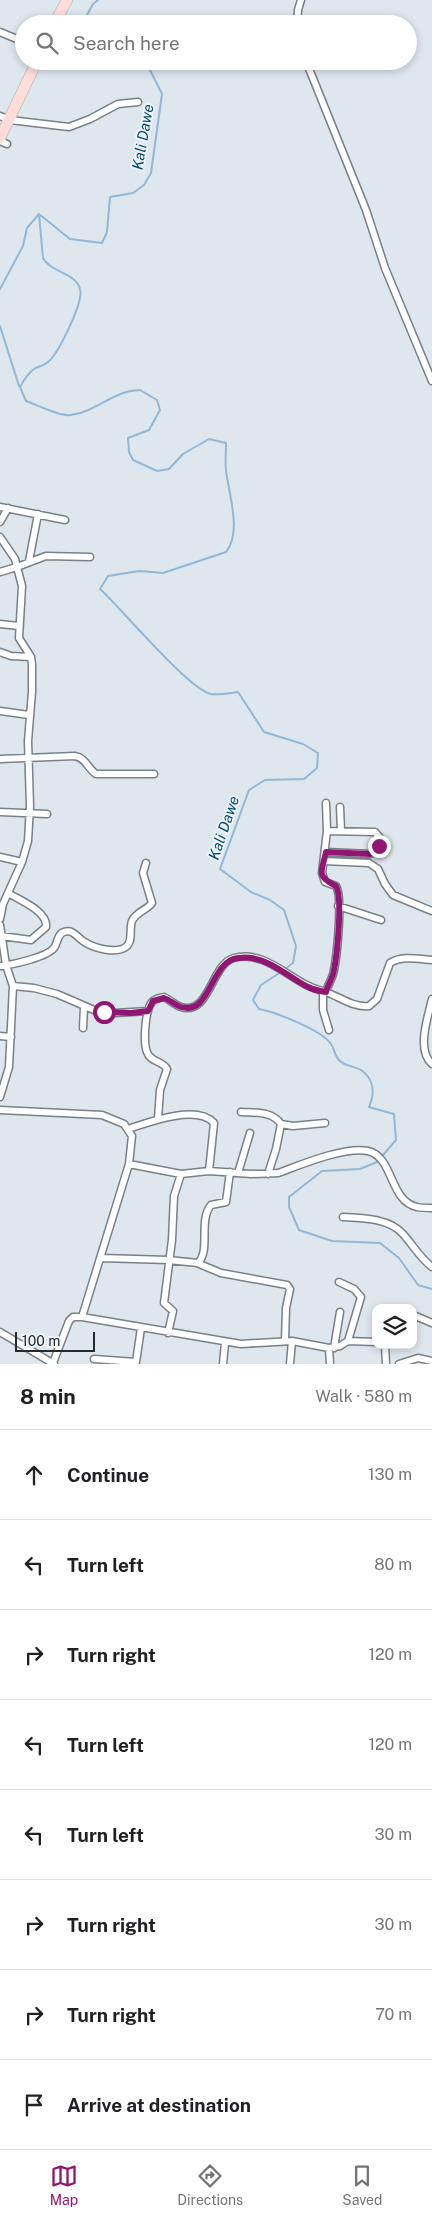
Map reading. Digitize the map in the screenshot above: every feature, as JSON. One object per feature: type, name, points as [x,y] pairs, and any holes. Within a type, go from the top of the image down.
[{"type":"main road","points":[[59,15],[67,0]]},
{"type":"main road","points":[[2,141],[5,118],[32,70]]},
{"type":"street","points":[[298,15],[301,0]]},
{"type":"street","points":[[0,32],[15,38]]},
{"type":"street","points":[[310,70],[366,210],[385,268],[432,381]]},
{"type":"street","points":[[5,118],[70,127],[118,104],[138,102]]},
{"type":"street","points":[[0,507],[66,520]]},
{"type":"street","points":[[0,522],[8,508]]},
{"type":"street","points":[[29,561],[38,514]]},
{"type":"street","points":[[0,537],[15,559],[22,586],[19,638],[31,657],[32,692],[29,714],[30,812],[28,841],[22,862],[3,904],[0,919]]},
{"type":"street","points":[[0,572],[46,556],[90,557]]},
{"type":"street","points":[[0,624],[19,626]]},
{"type":"street","points":[[0,652],[11,656],[31,657]]},
{"type":"street","points":[[0,710],[29,714]]},
{"type":"street","points":[[0,760],[75,756],[86,762],[90,770],[96,774],[154,774]]},
{"type":"street","points":[[326,802],[327,831],[323,878],[325,882],[336,886],[338,890],[338,937],[334,972],[325,992],[323,1010],[330,1030]]},
{"type":"street","points":[[340,807],[341,831]]},
{"type":"street","points":[[0,812],[48,814]]},
{"type":"street","points":[[326,852],[370,854],[376,852],[381,839],[375,832],[327,831]]},
{"type":"street","points":[[0,857],[22,862]]},
{"type":"street","points":[[324,861],[369,863],[374,865],[393,895],[432,911]]},
{"type":"street","points":[[3,966],[46,954],[54,947],[60,934],[65,931],[71,932],[83,941],[103,949],[118,950],[126,947],[130,941],[133,919],[138,912],[152,904],[143,873],[146,863]]},
{"type":"street","points":[[1,936],[31,940],[46,927],[45,918],[36,910],[8,893]]},
{"type":"street","points":[[338,906],[381,920]]},
{"type":"street","points":[[0,926],[3,966],[13,986],[9,1067],[0,1097]]},
{"type":"street","points":[[158,1119],[160,1090],[168,1069],[165,1065],[152,1059],[146,1052],[145,1029],[150,1005],[157,999],[164,998],[184,1008],[194,1006],[208,994],[218,970],[223,964],[236,958],[255,958],[278,967],[309,987],[358,1006],[369,1006],[377,999],[392,961],[406,958],[432,960]]},
{"type":"street","points":[[13,986],[34,988],[57,994],[84,1007],[116,1013],[148,1011]]},
{"type":"street","points":[[432,999],[426,1024],[424,1045],[426,1057],[432,1064]]},
{"type":"street","points":[[82,1028],[84,1007]]},
{"type":"street","points":[[0,1036],[10,1037]]},
{"type":"street","points":[[0,1110],[102,1115],[124,1124],[132,1136],[129,1164],[82,1317]]},
{"type":"street","points":[[241,1112],[270,1115],[277,1118],[281,1124],[268,1174]]},
{"type":"street","points":[[128,1129],[158,1119],[184,1115],[205,1117],[212,1121],[215,1133],[209,1171]]},
{"type":"street","points":[[281,1124],[293,1126],[325,1123]]},
{"type":"street","points":[[238,1173],[250,1133]]},
{"type":"street","points":[[129,1164],[181,1174],[209,1171],[268,1174],[278,1173],[342,1152],[368,1151],[377,1156],[382,1162],[398,1193],[415,1207],[432,1208]]},
{"type":"street","points":[[197,1263],[202,1256],[206,1214],[211,1205],[226,1202],[230,1172]]},
{"type":"street","points":[[168,1333],[173,1311],[164,1303],[170,1260],[174,1196],[181,1174]]},
{"type":"street","points":[[343,1217],[364,1218],[394,1226],[401,1231],[424,1261],[432,1266]]},
{"type":"street","points":[[101,1258],[170,1260],[197,1263],[241,1278],[269,1280],[287,1285],[290,1289],[286,1308],[290,1364]]},
{"type":"street","points":[[339,1282],[354,1289],[360,1295],[348,1342]]},
{"type":"street","points":[[330,1364],[340,1312]]},
{"type":"street","points":[[0,1332],[54,1364],[69,1321],[73,1317],[82,1317],[225,1343],[241,1344],[288,1341],[332,1348],[348,1342],[372,1342]]},
{"type":"street","points":[[417,1317],[432,1323]]},
{"type":"street","points":[[94,1359],[136,1362],[141,1328]]},
{"type":"street","points":[[223,1364],[225,1343]]},
{"type":"street","points":[[385,1349],[386,1364]]},
{"type":"street","points":[[399,1364],[418,1358],[432,1361]]},
{"type":"waterway","name":"Kali Dawe","points":[[87,15],[93,4],[98,0]]},
{"type":"waterway","name":"Kali Dawe","points":[[39,214],[70,239],[102,243],[107,232],[110,197],[133,193],[144,185],[151,173],[162,94],[150,70]]},
{"type":"waterway","name":"Kali Dawe","points":[[39,214],[43,258],[46,263],[74,279],[80,289],[80,296],[74,316],[58,349],[48,362],[29,373],[20,387],[26,401],[55,413],[71,415],[89,410],[122,393],[140,390],[157,400],[160,410],[149,430],[128,438],[129,452],[133,460],[157,471],[169,469],[183,454],[209,439],[226,443],[226,471],[234,524],[231,544],[226,552],[163,573],[139,571],[108,576],[100,589],[187,679],[211,694],[238,692],[264,732],[303,744],[318,753],[317,768],[304,779],[265,780],[249,790],[220,869],[251,892],[270,900],[284,910],[296,946],[293,963],[285,969]]},
{"type":"waterway","name":"Kali Dawe","points":[[0,289],[23,246],[27,228],[39,214]]},
{"type":"waterway","name":"Kali Dawe","points":[[0,326],[19,386]]},
{"type":"waterway","name":"Kali Dawe","points":[[281,972],[261,985],[253,1000],[259,1009],[286,1018],[318,1033],[331,1044],[340,1061],[361,1070],[371,1082],[373,1092],[369,1107],[394,1114],[396,1140],[377,1162],[360,1169],[322,1171],[289,1197],[289,1207],[299,1230],[332,1241],[380,1243],[399,1258],[418,1285],[432,1289]]},
{"type":"route","points":[[104,1012],[131,1013],[148,1011],[153,1001],[164,998],[184,1008],[194,1006],[208,994],[218,970],[223,964],[230,960],[244,957],[255,958],[278,967],[309,987],[326,992],[334,972],[340,895],[336,886],[325,882],[323,878],[322,873],[326,852],[370,854],[376,852],[379,846]]}]
